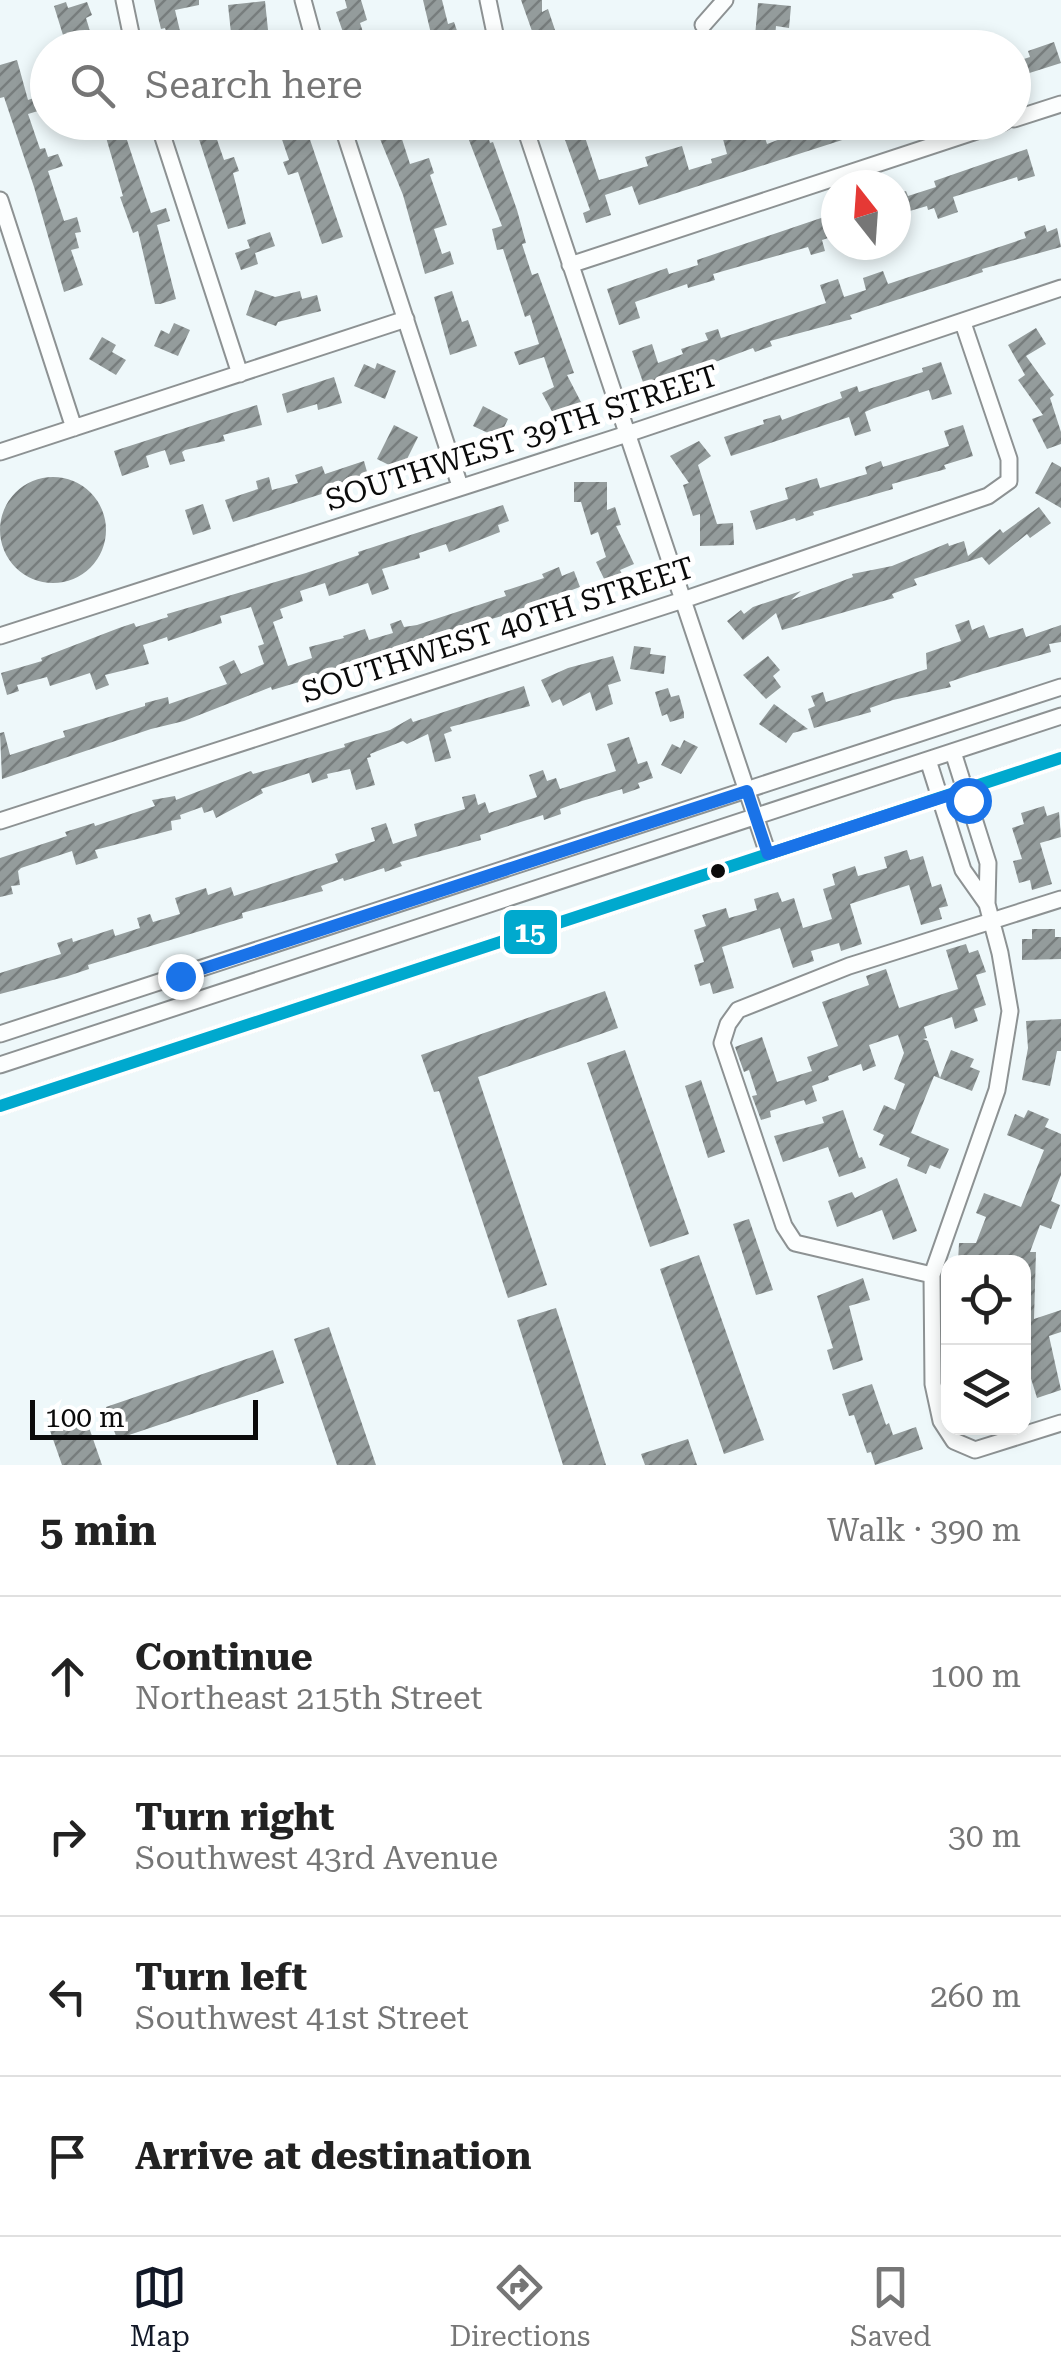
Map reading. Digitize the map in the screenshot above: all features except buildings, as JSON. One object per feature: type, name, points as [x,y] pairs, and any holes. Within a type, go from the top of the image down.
[{"type":"street","points":[[124,0],[130,30]]},
{"type":"street","points":[[303,0],[311,30]]},
{"type":"street","points":[[488,0],[494,30]]},
{"type":"street","points":[[703,25],[725,0]]},
{"type":"street","points":[[1031,114],[1061,104]]},
{"type":"street","points":[[164,140],[240,374]]},
{"type":"street","points":[[347,140],[460,486]]},
{"type":"street","points":[[528,140],[768,854]]},
{"type":"street","points":[[570,265],[949,140]]},
{"type":"street","points":[[0,200],[74,428]]},
{"type":"street","name":"SOUTHWEST 39TH STREET","points":[[0,636],[627,434],[1060,288]]},
{"type":"street","points":[[0,452],[406,319]]},
{"type":"street","name":"SOUTHWEST 40TH STREET","points":[[0,821],[682,600],[988,496],[1009,481],[1009,459],[963,322]]},
{"type":"street","points":[[0,1034],[1061,687]]},
{"type":"street","points":[[0,1066],[1061,716]]},
{"type":"street","points":[[952,752],[988,863],[986,904]]},
{"type":"street","points":[[0,1106],[1061,758]]},
{"type":"street","points":[[928,760],[957,851],[992,921],[1010,1012],[997,1090],[932,1275],[933,1384],[941,1421],[954,1441],[975,1450],[1061,1423]]},
{"type":"street","points":[[957,851],[982,844]]},
{"type":"street","points":[[932,1275],[795,1243],[784,1226],[722,1044],[728,1024],[738,1010],[849,966],[1061,899]]},
{"type":"street","points":[[180,976],[188,1002]]},
{"type":"transit line","name":"15","points":[[0,1106],[1061,758]]},
{"type":"route","points":[[180,976],[747,791],[768,854],[965,790],[968,800]]}]
